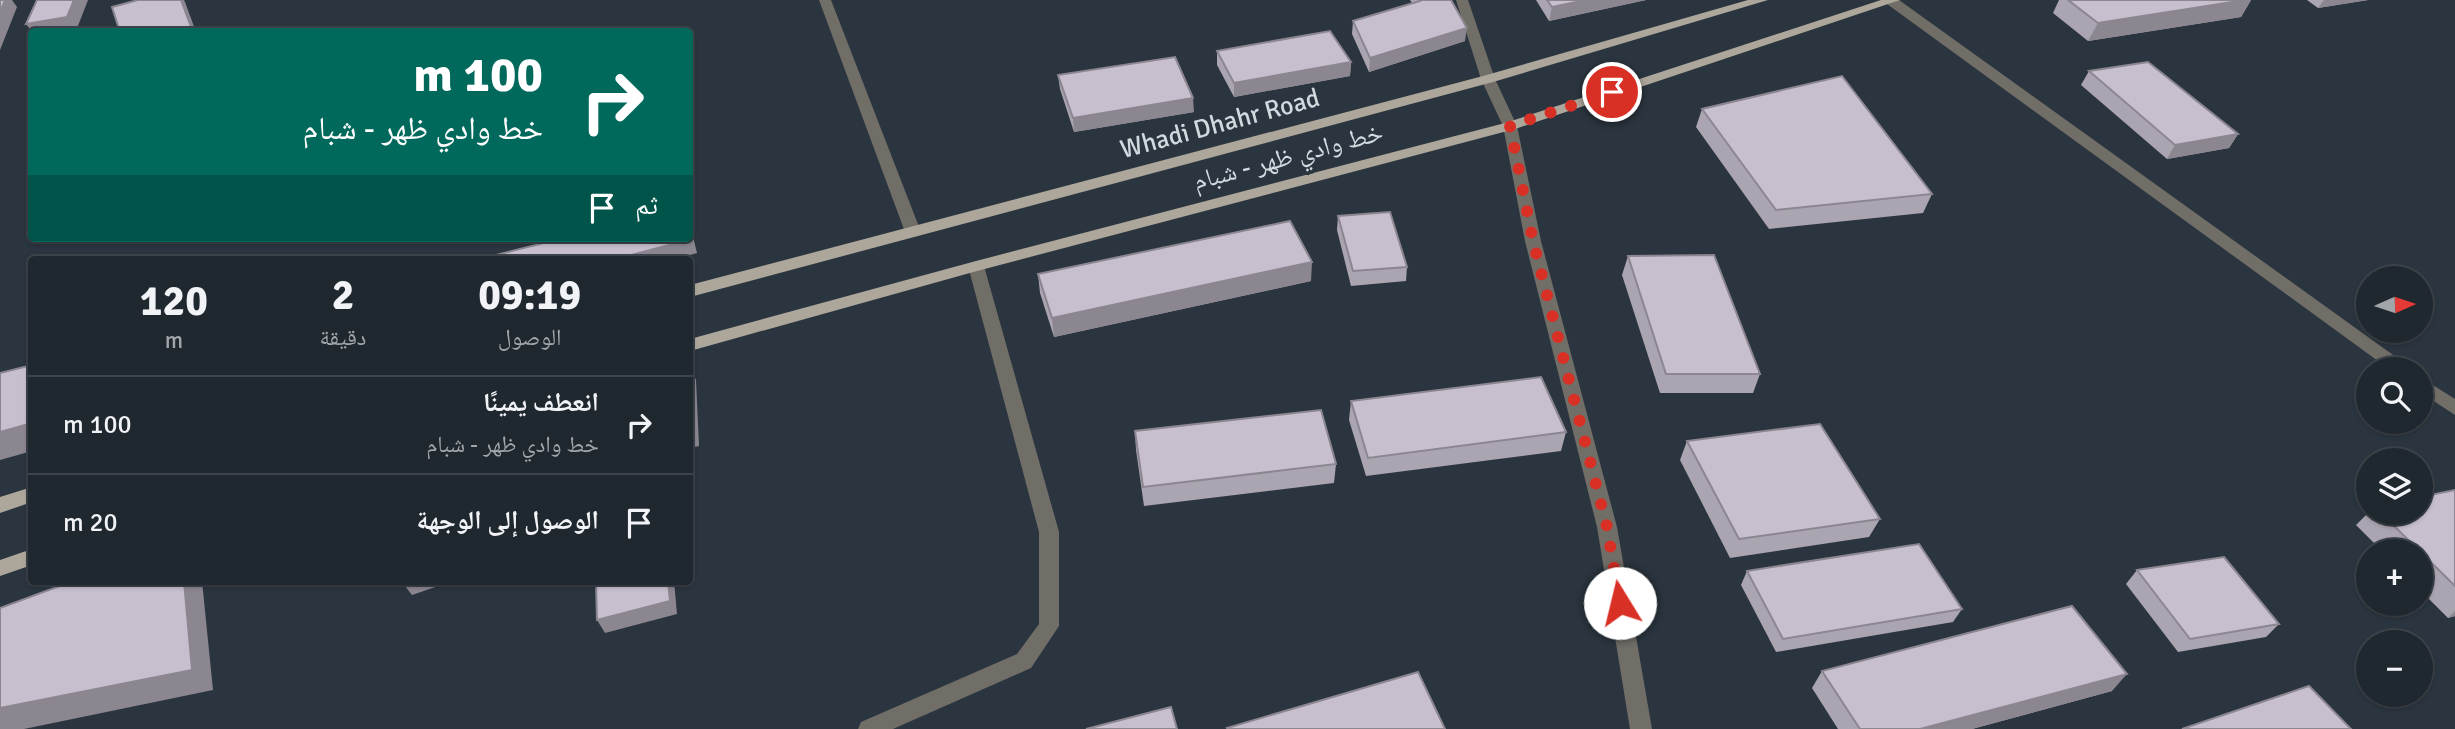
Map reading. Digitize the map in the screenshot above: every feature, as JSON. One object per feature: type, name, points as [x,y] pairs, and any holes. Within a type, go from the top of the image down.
[{"type":"main road","name":"Whadi Dhahr Road","points":[[693,290],[1489,79],[1762,0]]},
{"type":"main road","name":"خط وادي ظهر - شبام","points":[[693,344],[976,266],[1510,126],[1893,0]]},
{"type":"main road","points":[[0,505],[28,496]]},
{"type":"main road","points":[[0,568],[28,558]]},
{"type":"street","points":[[825,0],[913,232]]},
{"type":"street","points":[[1462,0],[1489,79],[1510,126],[1533,241],[1607,527],[1641,729]]},
{"type":"street","points":[[1893,0],[2384,357]]},
{"type":"street","points":[[869,729],[1024,661],[1049,626],[1049,532],[976,266]]},
{"type":"street","points":[[2433,392],[2455,408]]},
{"type":"building","points":[[37,0],[74,0],[67,17],[26,24]]},
{"type":"building","points":[[138,0],[181,0],[191,27],[119,28],[112,7]]},
{"type":"building","points":[[1419,0],[1451,0],[1467,28],[1370,58],[1353,21]]},
{"type":"building","points":[[1547,0],[1586,0],[1552,7]]},
{"type":"building","points":[[2068,0],[2245,0],[2098,23]]},
{"type":"building","points":[[1330,31],[1351,62],[1234,83],[1217,51]]},
{"type":"building","points":[[1175,57],[1193,98],[1073,118],[1058,75]]},
{"type":"building","points":[[2148,62],[2238,134],[2175,145],[2089,71]]},
{"type":"building","points":[[1842,76],[1932,194],[1776,210],[1702,109]]},
{"type":"building","points":[[1390,212],[1407,267],[1353,271],[1338,216]]},
{"type":"building","points":[[1290,221],[1312,262],[1052,318],[1038,274]]},
{"type":"building","points":[[547,242],[681,242],[627,256],[492,256]]},
{"type":"building","points":[[1714,255],[1760,374],[1666,374],[1628,256]]},
{"type":"building","points":[[28,366],[28,424],[0,432],[0,373]]},
{"type":"building","points":[[1541,377],[1566,432],[1368,458],[1351,401]]},
{"type":"building","points":[[1321,410],[1336,464],[1143,487],[1135,431]]},
{"type":"building","points":[[1820,424],[1880,519],[1739,539],[1687,441]]},
{"type":"building","points":[[2455,490],[2455,586],[2433,564],[2433,539],[2407,539],[2393,525],[2433,525],[2433,494]]},
{"type":"building","points":[[1919,544],[1962,609],[1783,639],[1747,571]]},
{"type":"building","points":[[2224,557],[2279,624],[2190,639],[2137,570]]},
{"type":"building","points":[[62,585],[184,585],[192,670],[0,708],[0,608]]},
{"type":"building","points":[[596,585],[668,585],[670,601],[597,620]]},
{"type":"building","points":[[2072,606],[2127,674],[1920,729],[1860,729],[1822,671]]},
{"type":"building","points":[[1418,672],[1445,729],[1227,728]]},
{"type":"building","points":[[2309,686],[2351,729],[2182,729]]},
{"type":"building","points":[[1171,707],[1177,729],[1086,729]]},
{"type":"route","points":[[1612,92],[1510,126],[1533,241],[1607,527],[1620,603]]}]
